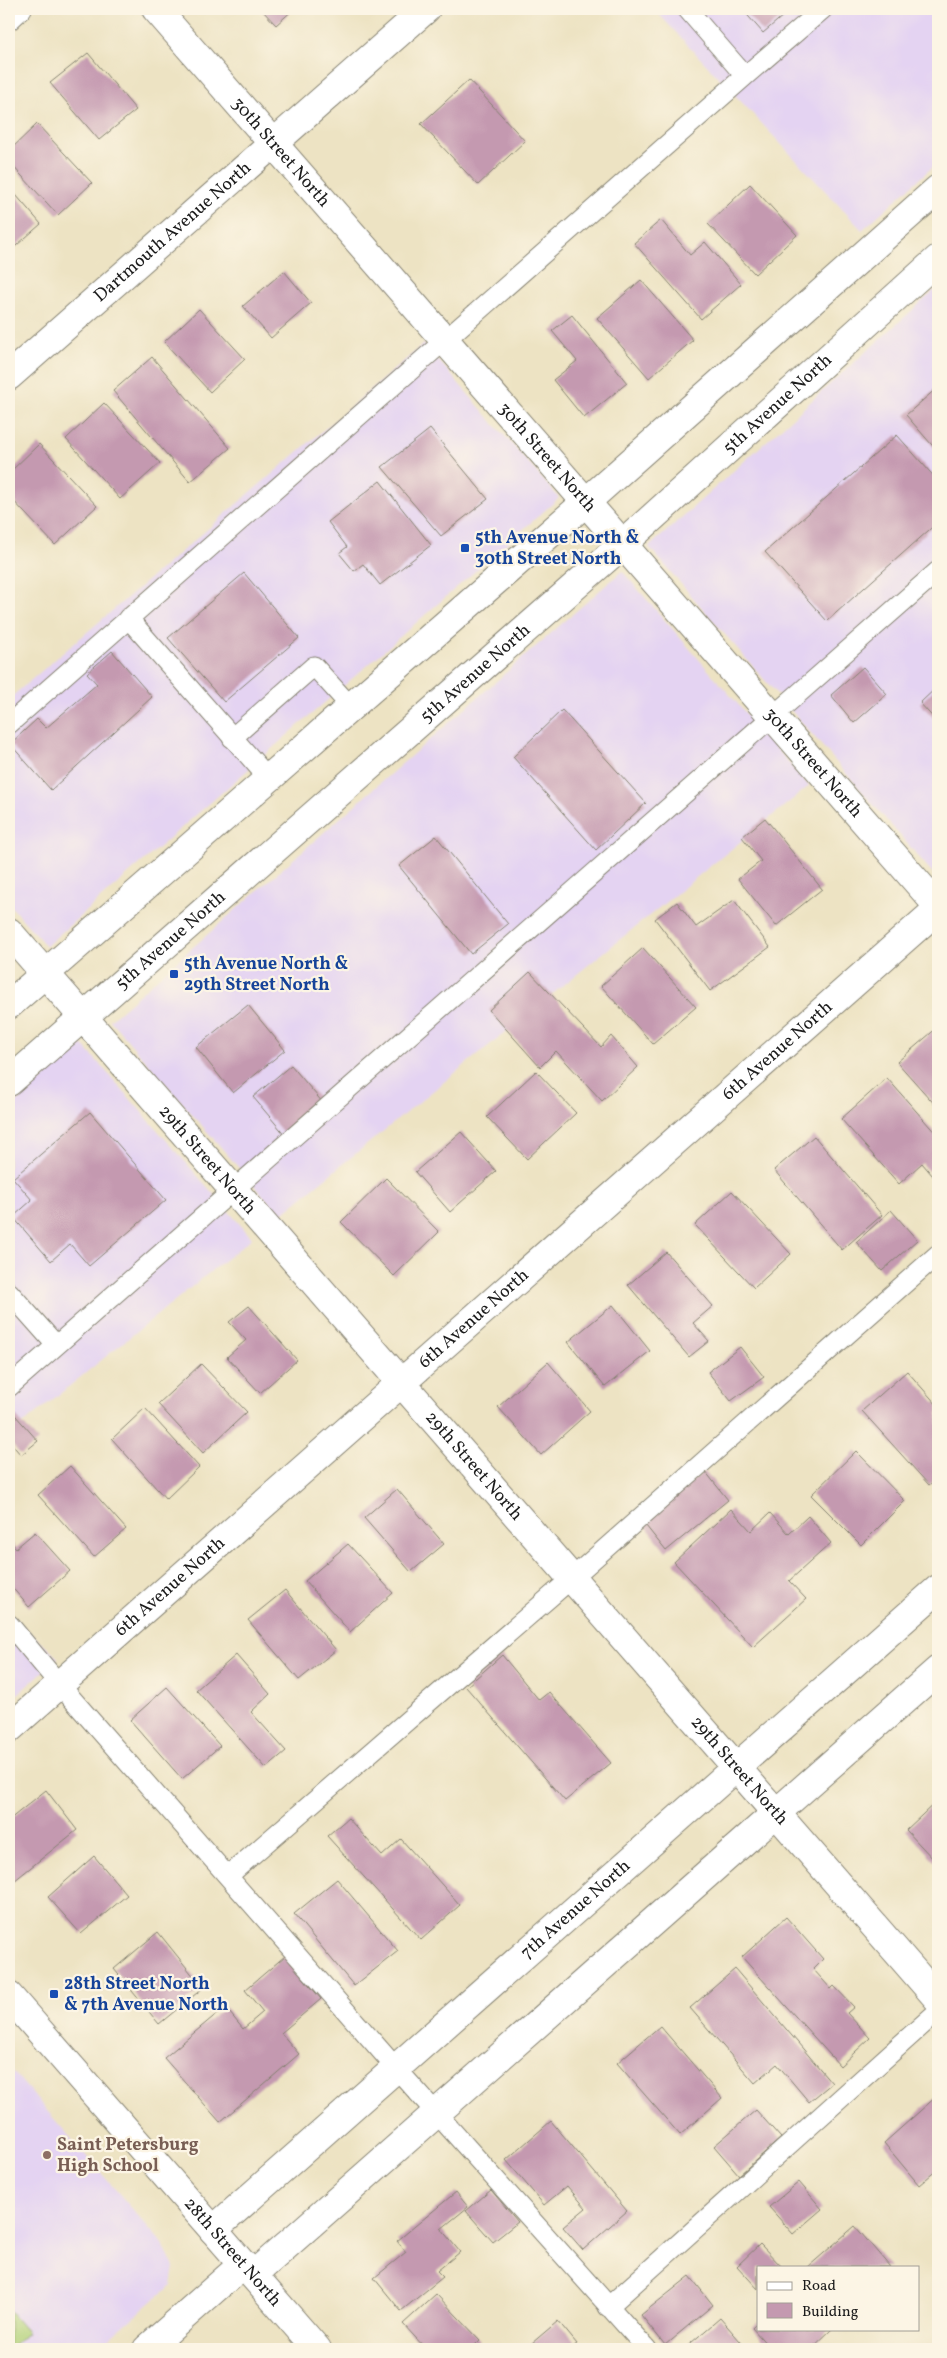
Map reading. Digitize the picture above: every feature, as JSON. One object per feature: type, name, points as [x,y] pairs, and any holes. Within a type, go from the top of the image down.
[{"type":"street","name":"30th Street North","points":[[156,9],[773,716],[938,908]]},
{"type":"street","name":"Dartmouth Avenue North","points":[[9,376],[426,9]]},
{"type":"street","points":[[9,1006],[586,502],[938,190]]},
{"type":"street","name":"5th Avenue North","points":[[9,1082],[622,544],[938,260]]},
{"type":"street","name":"6th Avenue North","points":[[9,1729],[938,908]]},
{"type":"street","name":"29th Street North","points":[[9,932],[938,1999]]},
{"type":"street","name":"7th Avenue North","points":[[213,2230],[938,1589]]},
{"type":"street","points":[[147,2349],[248,2270],[436,2114],[938,1670]]},
{"type":"street","name":"28th Street North","points":[[9,1996],[318,2349]]},
{"type":"lane","points":[[9,21],[22,9]]},
{"type":"lane","points":[[687,9],[745,76]]},
{"type":"lane","points":[[9,724],[823,9]]},
{"type":"lane","points":[[9,1387],[938,571]]},
{"type":"lane","points":[[128,618],[269,778]]},
{"type":"lane","points":[[232,738],[314,666],[351,707]]},
{"type":"lane","points":[[228,1876],[572,1578],[938,1254]]},
{"type":"lane","points":[[9,1292],[56,1345]]},
{"type":"lane","points":[[9,1624],[59,1684],[436,2114],[647,2349]]},
{"type":"lane","points":[[608,2307],[938,2011]]},
{"type":"shaded area","points":[[654,9],[938,9],[938,162],[862,230]]},
{"type":"shaded area","points":[[938,287],[938,879],[649,547]]},
{"type":"shaded area","points":[[424,344],[559,498],[46,946],[9,904],[9,699]]},
{"type":"shaded area","points":[[622,571],[809,786],[280,1215],[110,1020]]},
{"type":"shaded area","points":[[82,1044],[252,1238],[9,1435],[9,1109]]},
{"type":"shaded area","points":[[9,1613],[58,1658],[9,1702]]},
{"type":"shaded area","name":"Saint Petersburg High School","points":[[9,2067],[161,2242],[174,2267],[171,2285],[97,2349],[9,2349]]},
{"type":"green space","points":[[9,2311],[28,2333],[10,2349],[9,2349]]},
{"type":"building","points":[[261,9],[294,9],[276,25]]},
{"type":"building","points":[[742,9],[791,9],[763,33]]},
{"type":"building","points":[[88,53],[136,110],[99,140],[50,83]]},
{"type":"building","points":[[469,80],[525,141],[478,185],[421,124]]},
{"type":"building","points":[[37,124],[92,183],[58,215],[9,162],[9,151]]},
{"type":"building","points":[[750,184],[797,235],[755,274],[708,224]]},
{"type":"building","points":[[9,187],[41,224],[9,252]]},
{"type":"building","points":[[661,220],[690,255],[705,242],[741,284],[701,319],[634,243]]},
{"type":"building","points":[[284,271],[311,303],[271,338],[243,306]]},
{"type":"building","points":[[641,280],[693,340],[649,378],[597,318]]},
{"type":"building","points":[[199,309],[245,359],[210,392],[164,342]]},
{"type":"building","points":[[572,315],[627,383],[584,418],[553,380],[577,361],[552,331]]},
{"type":"building","points":[[152,357],[230,448],[190,482],[113,391]]},
{"type":"building","points":[[938,387],[938,452],[906,415]]},
{"type":"building","points":[[104,403],[160,463],[120,499],[66,439]]},
{"type":"building","points":[[430,429],[488,499],[441,536],[382,467]]},
{"type":"building","points":[[897,435],[938,481],[938,522],[827,621],[765,552]]},
{"type":"building","points":[[39,444],[97,506],[55,545],[9,496],[9,473]]},
{"type":"building","points":[[380,481],[431,545],[380,585],[363,564],[354,571],[339,553],[347,547],[328,522]]},
{"type":"building","points":[[244,573],[299,638],[224,702],[168,638]]},
{"type":"building","points":[[112,651],[152,697],[51,790],[10,744],[37,719],[46,728],[97,684],[87,673]]},
{"type":"building","points":[[863,667],[887,694],[854,723],[831,695]]},
{"type":"building","points":[[938,686],[938,723],[920,703]]},
{"type":"building","points":[[562,710],[646,803],[596,850],[513,757]]},
{"type":"building","points":[[765,818],[822,889],[776,926],[738,879],[761,861],[742,837]]},
{"type":"building","points":[[436,836],[508,924],[471,954],[399,866]]},
{"type":"building","points":[[734,900],[770,947],[710,991],[655,919],[677,902],[696,927]]},
{"type":"building","points":[[643,948],[696,1007],[653,1044],[601,986]]},
{"type":"building","points":[[530,972],[601,1047],[611,1036],[638,1067],[602,1101],[556,1051],[540,1067],[489,1010]]},
{"type":"building","points":[[248,1005],[285,1050],[233,1093],[196,1047]]},
{"type":"building","points":[[938,1027],[938,1108],[897,1062]]},
{"type":"building","points":[[291,1065],[323,1103],[286,1136],[253,1097]]},
{"type":"building","points":[[536,1071],[576,1113],[527,1159],[487,1117]]},
{"type":"building","points":[[887,1078],[938,1136],[938,1182],[922,1163],[899,1184],[841,1119]]},
{"type":"building","points":[[90,1112],[166,1200],[89,1266],[70,1244],[51,1261],[13,1217],[32,1200],[13,1178]]},
{"type":"building","points":[[461,1132],[496,1171],[450,1212],[415,1172]]},
{"type":"building","points":[[814,1136],[882,1215],[842,1250],[774,1170]]},
{"type":"building","points":[[386,1178],[439,1232],[394,1276],[341,1222]]},
{"type":"building","points":[[732,1191],[791,1254],[754,1288],[695,1225]]},
{"type":"building","points":[[891,1210],[917,1240],[882,1271],[856,1242]]},
{"type":"building","points":[[666,1252],[713,1306],[693,1323],[709,1341],[689,1357],[628,1285]]},
{"type":"building","points":[[613,1305],[650,1351],[605,1387],[568,1342]]},
{"type":"building","points":[[249,1306],[297,1360],[260,1393],[227,1357],[246,1340],[229,1322]]},
{"type":"building","points":[[740,1347],[764,1377],[731,1401],[708,1372]]},
{"type":"building","points":[[548,1362],[590,1411],[541,1455],[498,1407]]},
{"type":"building","points":[[201,1364],[247,1412],[203,1453],[158,1404]]},
{"type":"building","points":[[907,1371],[938,1406],[938,1477],[929,1485],[862,1411]]},
{"type":"building","points":[[145,1408],[199,1467],[166,1499],[112,1439]]},
{"type":"building","points":[[15,1415],[38,1441],[21,1455],[9,1441],[9,1420]]},
{"type":"building","points":[[856,1451],[905,1501],[861,1545],[811,1495]]},
{"type":"building","points":[[70,1466],[126,1529],[94,1557],[38,1495]]},
{"type":"building","points":[[705,1471],[728,1500],[666,1551],[642,1521]]},
{"type":"building","points":[[397,1489],[444,1544],[411,1572],[364,1518]]},
{"type":"building","points":[[731,1509],[751,1531],[770,1513],[789,1534],[808,1516],[831,1543],[789,1581],[806,1599],[753,1647],[674,1562]]},
{"type":"building","points":[[35,1532],[70,1571],[29,1607],[9,1584],[9,1540],[16,1548]]},
{"type":"building","points":[[348,1544],[393,1593],[350,1632],[305,1581]]},
{"type":"building","points":[[285,1590],[336,1650],[299,1680],[248,1620]]},
{"type":"building","points":[[236,1655],[270,1694],[251,1712],[286,1751],[266,1768],[196,1690]]},
{"type":"building","points":[[502,1655],[539,1700],[549,1692],[611,1763],[565,1801],[466,1687]]},
{"type":"building","points":[[167,1687],[220,1746],[182,1779],[130,1720]]},
{"type":"building","points":[[46,1790],[77,1830],[14,1881],[9,1875],[9,1820]]},
{"type":"building","points":[[938,1800],[938,1858],[935,1861],[906,1830]]},
{"type":"building","points":[[348,1818],[382,1856],[401,1839],[460,1905],[421,1940],[327,1836]]},
{"type":"building","points":[[94,1856],[127,1895],[81,1934],[48,1897]]},
{"type":"building","points":[[337,1879],[398,1951],[354,1986],[294,1914]]},
{"type":"building","points":[[786,1917],[823,1959],[813,1969],[831,1989],[834,1986],[854,2007],[847,2013],[870,2038],[840,2066],[742,1957]]},
{"type":"building","points":[[158,1932],[203,1988],[159,2024],[114,1969]]},
{"type":"building","points":[[285,1956],[321,1999],[281,2033],[299,2054],[220,2122],[164,2058],[225,2007],[243,2029],[263,2012],[245,1990]]},
{"type":"building","points":[[735,1969],[832,2083],[809,2102],[777,2064],[755,2083],[690,2008]]},
{"type":"building","points":[[660,2026],[722,2098],[680,2135],[617,2063]]},
{"type":"building","points":[[938,2095],[938,2169],[919,2185],[884,2143]]},
{"type":"building","points":[[756,2110],[781,2138],[739,2175],[714,2146]]},
{"type":"building","points":[[551,2121],[627,2211],[583,2250],[563,2227],[586,2208],[567,2186],[544,2205],[506,2160]]},
{"type":"building","points":[[799,2182],[822,2209],[793,2234],[769,2207]]},
{"type":"building","points":[[491,2190],[518,2222],[493,2242],[466,2211]]},
{"type":"building","points":[[456,2192],[468,2207],[441,2229],[460,2252],[437,2271],[443,2277],[401,2311],[374,2278],[406,2252],[397,2241]]},
{"type":"building","points":[[855,2226],[889,2266],[809,2266]]},
{"type":"building","points":[[760,2244],[781,2266],[757,2266],[757,2288],[737,2266]]},
{"type":"building","points":[[690,2276],[713,2305],[665,2345],[641,2315]]},
{"type":"building","points":[[436,2294],[480,2340],[471,2349],[426,2349],[403,2324]]},
{"type":"building","points":[[720,2318],[747,2349],[684,2349]]},
{"type":"building","points":[[558,2321],[577,2344],[570,2349],[525,2349]]},
{"type":"building","points":[[757,2323],[757,2330],[831,2330],[811,2349],[771,2349],[752,2328]]},
{"type":"place","name":"5th Avenue North & 30th Street North","points":[[465,548]]},
{"type":"place","name":"5th Avenue North & 29th Street North","points":[[174,974]]},
{"type":"place","name":"28th Street North & 7th Avenue North","points":[[54,1994]]},
{"type":"place","name":"Saint Petersburg High School","points":[[47,2155]]}]
